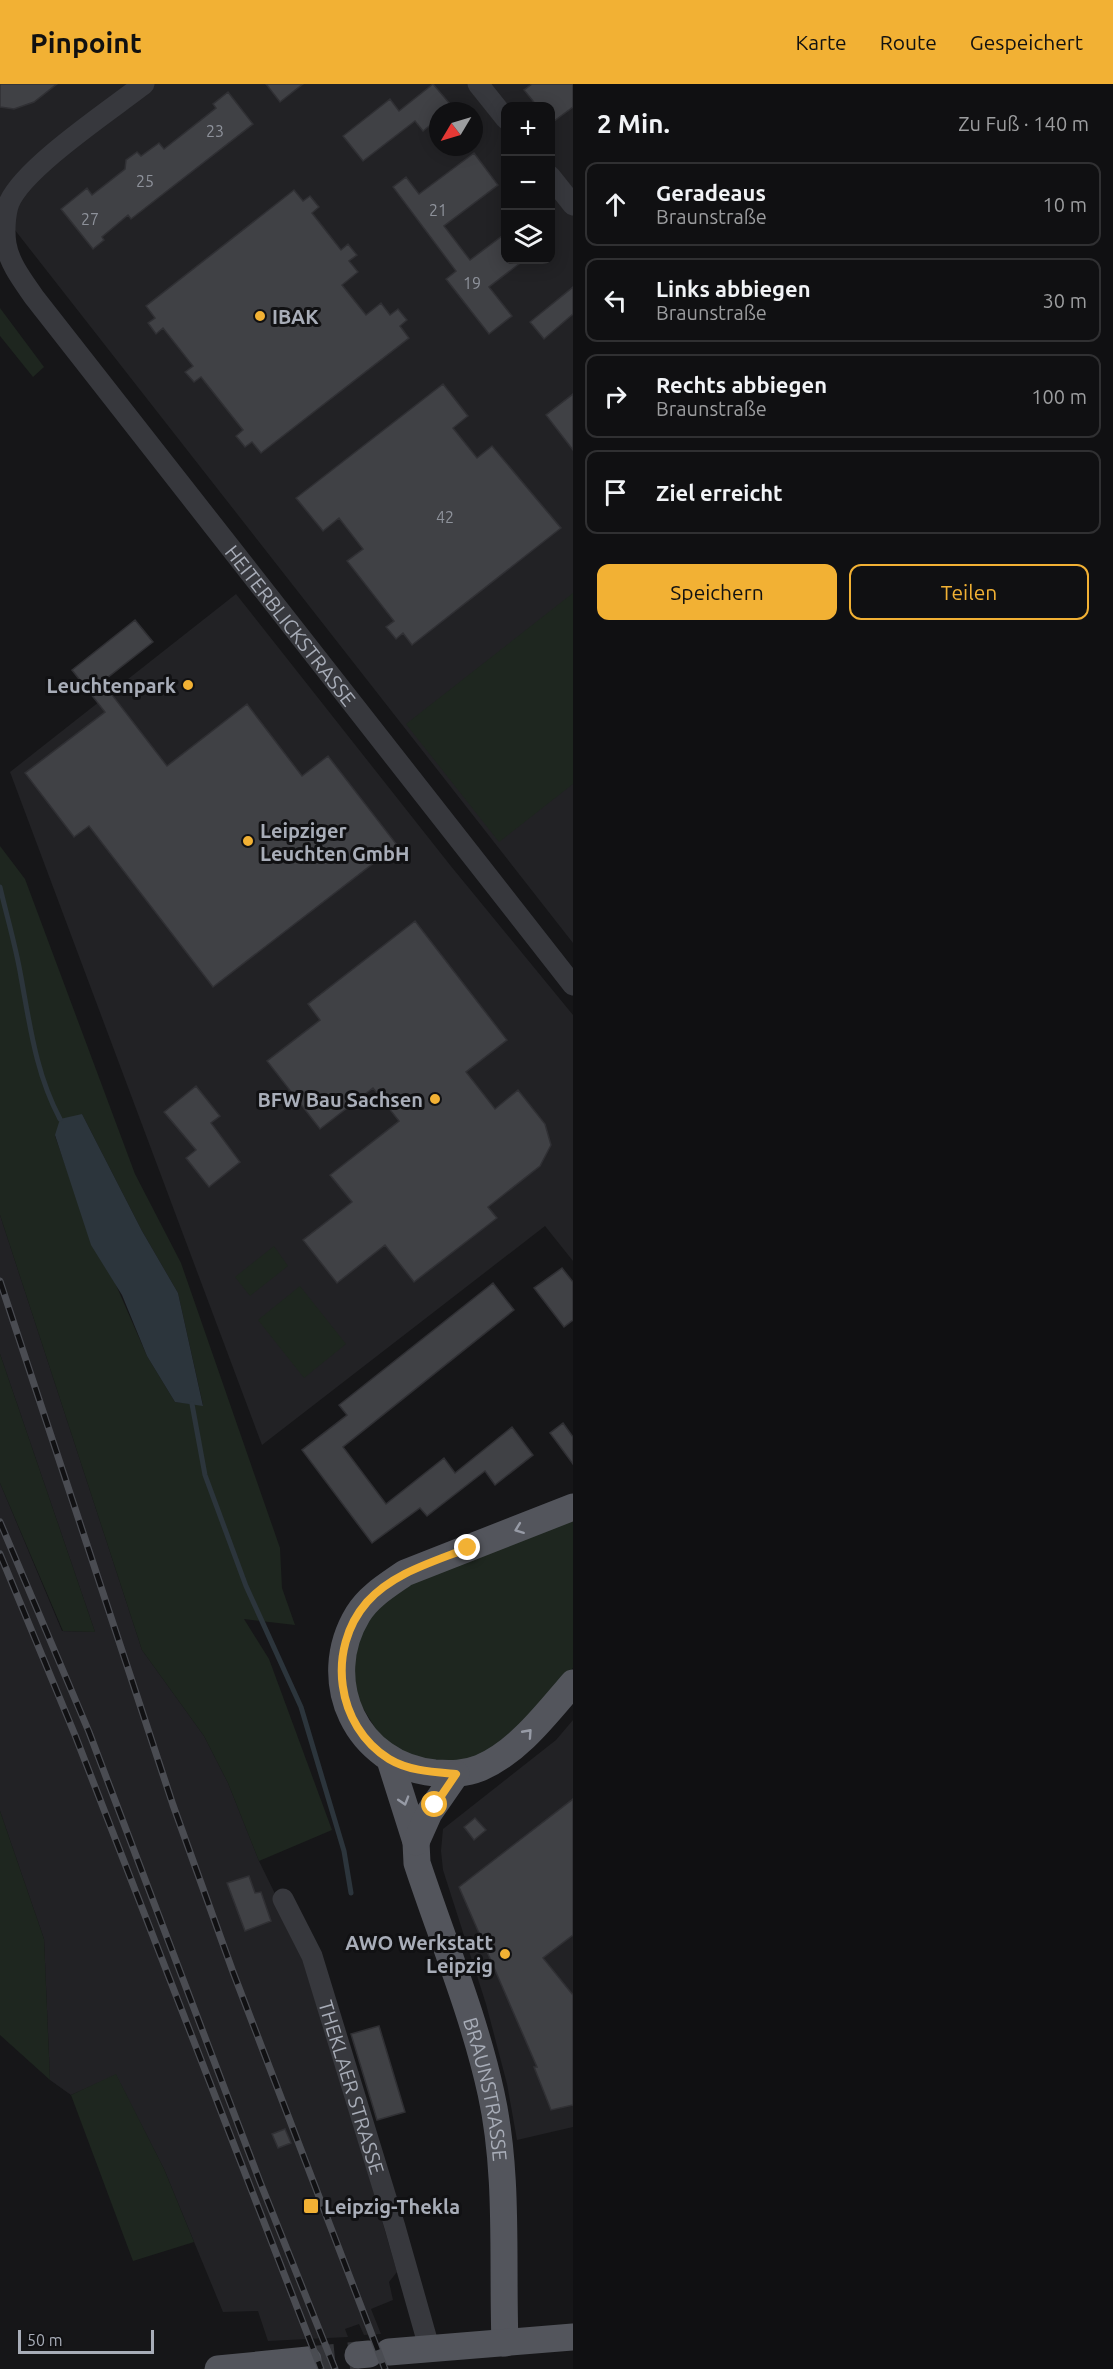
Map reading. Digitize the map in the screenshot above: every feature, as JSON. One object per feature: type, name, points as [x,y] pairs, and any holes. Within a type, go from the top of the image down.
[{"type":"main road","points":[[573,1507],[405,1573],[381,1590],[358,1614],[347,1637],[341,1666],[343,1693],[348,1713],[359,1733],[390,1760],[418,1771],[456,1774],[481,1767],[518,1743],[573,1683]]},
{"type":"main road","name":"BRAUNSTRASSE","points":[[390,1760],[416,1842],[417,1863],[482,2058],[491,2094],[497,2128],[502,2208],[506,2343]]},
{"type":"main road","points":[[416,1842],[429,1813],[456,1774]]},
{"type":"main road","points":[[372,2353],[573,2337]]},
{"type":"main road","points":[[218,2369],[308,2360]]},
{"type":"street","name":"HEITERBLICKSTRASSE","points":[[144,84],[27,175],[9,202],[6,220],[6,245],[13,265],[34,297],[218,535],[573,985]]},
{"type":"street","points":[[478,84],[501,113]]},
{"type":"street","points":[[555,182],[573,205]]},
{"type":"street","name":"THEKLAER STRASSE","points":[[284,1899],[312,1956],[395,2227],[429,2347]]},
{"type":"shaded area","points":[[0,84],[573,84],[573,943],[0,211]]},
{"type":"shaded area","points":[[0,308],[44,367],[33,377],[0,336]]},
{"type":"shaded area","points":[[573,593],[573,784],[499,842],[406,724]]},
{"type":"shaded area","points":[[236,594],[450,865],[573,1015],[573,1261],[545,1226],[262,1445],[10,772]]},
{"type":"shaded area","points":[[0,846],[25,879],[135,1174],[181,1263],[280,1548],[282,1588],[295,1625],[244,1619],[269,1659],[332,1830],[259,1861],[228,1783],[204,1736],[142,1650],[0,1215]],"holes":[[[82,1114],[142,1231],[178,1293],[203,1405],[175,1402],[147,1356],[72,1184],[55,1136]]]},
{"type":"shaded area","points":[[82,1114],[142,1231],[178,1293],[203,1406],[175,1402],[147,1356],[122,1295],[91,1245],[55,1135],[60,1119]]},
{"type":"shaded area","points":[[0,1215],[142,1650],[204,1736],[228,1783],[259,1861],[304,1953],[397,2272],[389,2282],[393,2300],[371,2309],[381,2334],[364,2335],[359,2324],[345,2329],[348,2337],[268,2341],[258,2311],[223,2312],[164,2169],[116,2075],[71,2095],[50,2080],[44,1939],[0,1811],[0,1483],[62,1631],[95,1632],[0,1354]]},
{"type":"shaded area","points":[[274,1246],[288,1266],[250,1296],[235,1277]]},
{"type":"shaded area","points":[[300,1286],[346,1344],[304,1378],[258,1320]]},
{"type":"shaded area","points":[[0,1354],[95,1632],[63,1631],[0,1483]]},
{"type":"shaded area","points":[[573,1519],[573,1668],[533,1714],[478,1759],[435,1765],[385,1744],[352,1690],[359,1630],[397,1589]]},
{"type":"shaded area","points":[[573,1720],[573,2127],[517,2140],[507,2084],[486,2004],[443,1870],[441,1851],[443,1829],[556,1740]]},
{"type":"shaded area","points":[[0,1811],[44,1939],[50,2080],[0,2035]]},
{"type":"shaded area","points":[[116,2074],[164,2169],[194,2242],[133,2261],[71,2095]]},
{"type":"building","points":[[0,84],[57,84],[34,102],[14,109],[0,107]]},
{"type":"building","points":[[266,84],[303,84],[280,102]]},
{"type":"building","points":[[433,84],[448,102],[429,102],[429,126],[423,131],[415,121],[363,161],[343,136],[390,99],[399,111]]},
{"type":"building","points":[[532,84],[573,84],[573,107],[555,120],[555,102],[534,102],[524,90]]},
{"type":"building","points":[[228,92],[253,124],[131,219],[128,215],[102,237],[104,240],[93,249],[61,209],[87,188],[92,195],[125,169],[126,160],[137,152],[141,156],[159,143],[164,149],[216,108],[213,104]]},
{"type":"building","points":[[470,156],[476,156],[498,185],[444,226],[470,260],[501,237],[501,264],[519,264],[489,287],[512,316],[489,334],[446,279],[456,271],[393,187],[406,177],[419,194]]},
{"type":"building","points":[[294,190],[303,201],[310,196],[319,207],[312,213],[341,250],[348,244],[357,255],[349,261],[358,272],[342,285],[366,315],[381,303],[390,315],[398,309],[407,320],[400,326],[409,338],[261,453],[252,442],[245,447],[236,436],[243,430],[201,377],[194,382],[185,372],[193,366],[163,328],[156,334],[148,323],[155,318],[146,306]]},
{"type":"building","points":[[573,287],[573,314],[544,339],[530,322]]},
{"type":"building","points":[[443,384],[468,416],[453,428],[477,458],[492,446],[561,528],[412,645],[403,633],[396,639],[386,627],[394,621],[347,561],[363,549],[339,518],[323,531],[296,498]]},
{"type":"building","points":[[573,394],[573,450],[546,415]]},
{"type":"building","name":"Leipziger Leuchten GmbH","points":[[135,620],[153,642],[102,682],[167,766],[247,704],[302,776],[328,756],[397,845],[213,987],[89,826],[74,837],[25,773],[105,712],[72,670]]},
{"type":"building","name":"BFW Bau Sachsen","points":[[415,921],[507,1040],[466,1072],[495,1109],[518,1090],[545,1124],[551,1145],[540,1166],[488,1207],[497,1218],[414,1282],[385,1245],[337,1283],[303,1240],[352,1202],[330,1175],[399,1121],[373,1088],[320,1129],[267,1061],[320,1020],[308,1004]]},
{"type":"building","points":[[196,1086],[220,1116],[211,1123],[240,1162],[209,1187],[186,1158],[196,1150],[164,1112]]},
{"type":"building","points":[[562,1268],[573,1282],[573,1320],[564,1327],[534,1288]]},
{"type":"building","points":[[493,1283],[514,1310],[343,1447],[386,1504],[444,1458],[455,1473],[512,1427],[533,1455],[495,1485],[485,1471],[427,1516],[420,1508],[372,1543],[302,1450],[347,1415],[339,1405]]},
{"type":"building","points":[[563,1423],[573,1437],[573,1464],[550,1433]]},
{"type":"building","name":"AWO Werkstatt Leipzig","points":[[573,1799],[573,1935],[543,1958],[573,1995],[573,2105],[551,2110],[534,2067],[537,2067],[459,1887]]},
{"type":"building","points":[[475,1818],[486,1830],[474,1840],[464,1827]]},
{"type":"building","points":[[249,1876],[255,1893],[261,1892],[271,1921],[245,1931],[227,1883]]},
{"type":"building","points":[[379,2026],[405,2112],[377,2120],[351,2034]]},
{"type":"building","points":[[285,2129],[291,2143],[278,2148],[272,2134]]},
{"type":"waterway","points":[[0,887],[17,954],[39,1067],[60,1119]]},
{"type":"waterway","points":[[192,1404],[205,1475],[246,1586],[301,1707],[344,1851],[351,1893]]},
{"type":"tunnel","points":[[308,2360],[358,2355]]},
{"type":"railway","points":[[0,1281],[173,1805],[233,1972],[385,2369]]},
{"type":"railway","points":[[0,1522],[89,1732],[260,2182],[335,2369]]},
{"type":"railway","points":[[0,1554],[75,1735],[321,2369]]},
{"type":"place","name":"IBAK","points":[[260,316]]},
{"type":"place","name":"Leuchtenpark","points":[[188,685]]},
{"type":"place","name":"Leipziger Leuchten GmbH","points":[[248,841]]},
{"type":"place","name":"BFW Bau Sachsen","points":[[435,1099]]},
{"type":"place","name":"AWO Werkstatt Leipzig","points":[[505,1954]]},
{"type":"place","name":"Leipzig-Thekla","points":[[311,2206]]},
{"type":"route","points":[[435,1805],[456,1774],[418,1771],[390,1760],[374,1748],[359,1733],[348,1713],[343,1693],[341,1666],[347,1637],[358,1614],[368,1601],[405,1573],[468,1548]]}]
